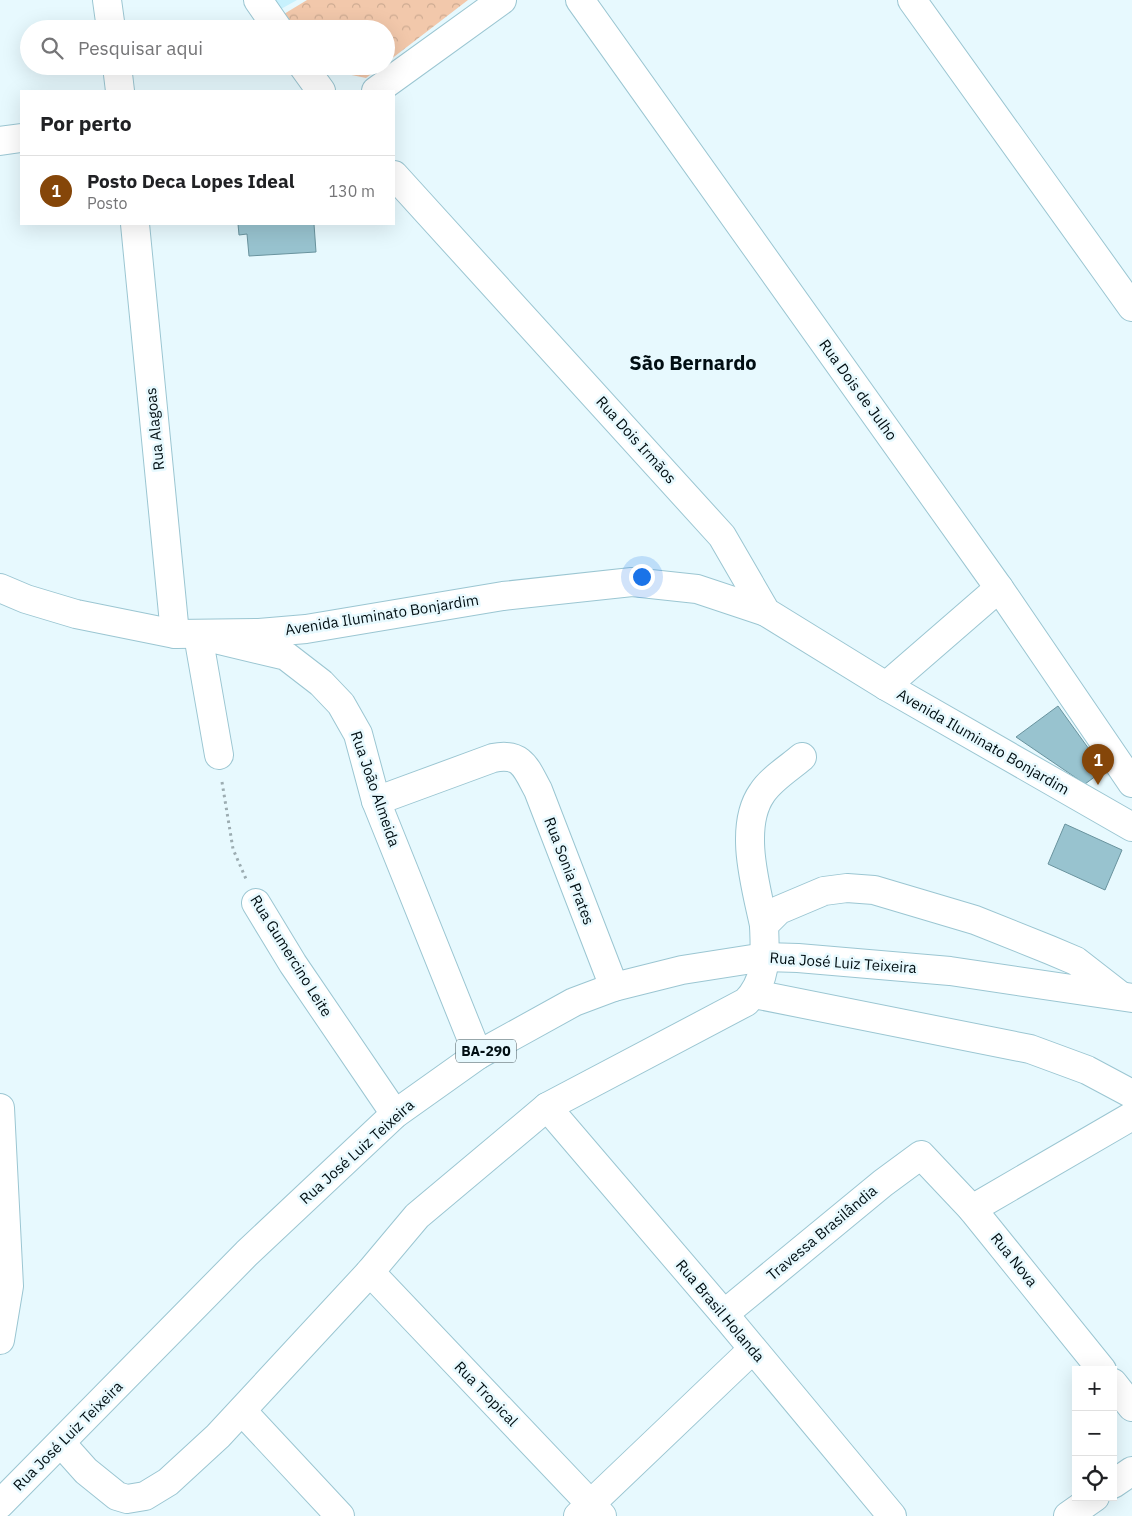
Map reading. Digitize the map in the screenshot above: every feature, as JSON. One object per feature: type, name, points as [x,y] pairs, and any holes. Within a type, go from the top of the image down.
[{"type":"street","points":[[107,0],[110,20]]},
{"type":"street","points":[[258,0],[272,20]]},
{"type":"street","points":[[377,90],[502,0]]},
{"type":"street","name":"Rua Dois de Julho","points":[[580,0],[999,588],[1132,783]]},
{"type":"street","points":[[912,0],[1132,308]]},
{"type":"street","points":[[117,75],[120,90]]},
{"type":"street","points":[[310,75],[320,90]]},
{"type":"street","points":[[0,141],[20,138]]},
{"type":"street","name":"Rua Dois Irmãos","points":[[395,176],[716,529],[743,569],[766,612]]},
{"type":"street","name":"Rua Alagoas","points":[[135,225],[186,635]]},
{"type":"street","name":"Avenida Iluminato Bonjardim","points":[[0,588],[76,614],[186,635],[306,629],[503,596],[632,582],[697,589],[766,612]]},
{"type":"street","name":"Avenida Iluminato Bonjardim","points":[[999,588],[886,686],[1132,827]]},
{"type":"street","points":[[766,612],[886,686]]},
{"type":"street","points":[[186,635],[219,755]]},
{"type":"street","name":"Rua João Almeida","points":[[186,635],[286,656],[321,683],[341,704],[358,734],[376,801],[478,1055]]},
{"type":"street","name":"Rua Sonia Prates","points":[[376,801],[494,758],[507,755],[518,760],[528,770],[538,790],[614,987]]},
{"type":"street","points":[[61,1443],[86,1471],[109,1492],[127,1498],[136,1498],[145,1496],[168,1482],[242,1411],[370,1272],[417,1216],[547,1108],[746,1002],[760,986],[765,957],[764,924],[754,878],[751,848],[752,816],[763,791],[802,757]]},
{"type":"street","points":[[764,924],[779,910],[824,891],[847,888],[874,890],[975,920],[1042,946],[1076,961],[1126,997]]},
{"type":"street","name":"Rua Gumercino Leite","points":[[256,903],[293,964],[394,1114]]},
{"type":"street","name":"Rua José Luiz Teixeira","points":[[0,1504],[247,1254],[394,1114],[478,1055],[550,1014],[614,987],[682,970],[765,957],[950,971],[1126,997]]},
{"type":"street","points":[[754,994],[1030,1050],[1087,1070],[1132,1094]]},
{"type":"street","points":[[0,1108],[9,1286],[0,1340]]},
{"type":"street","name":"Rua Brasil Holanda","points":[[547,1108],[724,1314],[892,1516]]},
{"type":"street","points":[[972,1209],[1132,1116]]},
{"type":"street","name":"Travessa Brasilândia","points":[[724,1314],[883,1183],[921,1155]]},
{"type":"street","name":"Rua Nova","points":[[921,1155],[972,1209],[1099,1366]]},
{"type":"street","name":"Rua Tropical","points":[[370,1272],[590,1512]]},
{"type":"street","points":[[590,1512],[752,1350]]},
{"type":"street","points":[[1117,1388],[1132,1407]]},
{"type":"street","points":[[242,1411],[340,1516]]},
{"type":"street","points":[[1117,1481],[1132,1471]]},
{"type":"street","points":[[1068,1516],[1089,1501]]},
{"type":"path","name":"Rua Gumercino Leite","points":[[219,755],[224,800],[233,849],[256,903]]},
{"type":"shaded area","points":[[274,0],[297,0],[281,9]]},
{"type":"green space","points":[[307,0],[468,0],[395,56],[395,20],[288,20],[284,14]]},
{"type":"green space","points":[[352,75],[370,75],[366,78]]},
{"type":"building","points":[[238,225],[314,225],[316,252],[249,256],[247,234],[239,235]]},
{"type":"building","points":[[1058,706],[1104,770],[1085,784],[1016,737]]},
{"type":"building","points":[[1065,824],[1122,850],[1105,890],[1048,864]]},
{"type":"place","name":"Posto Deca Lopes Ideal","points":[[1098,785]]},
{"type":"district","name":"São Bernardo","points":[[693,363]]}]
